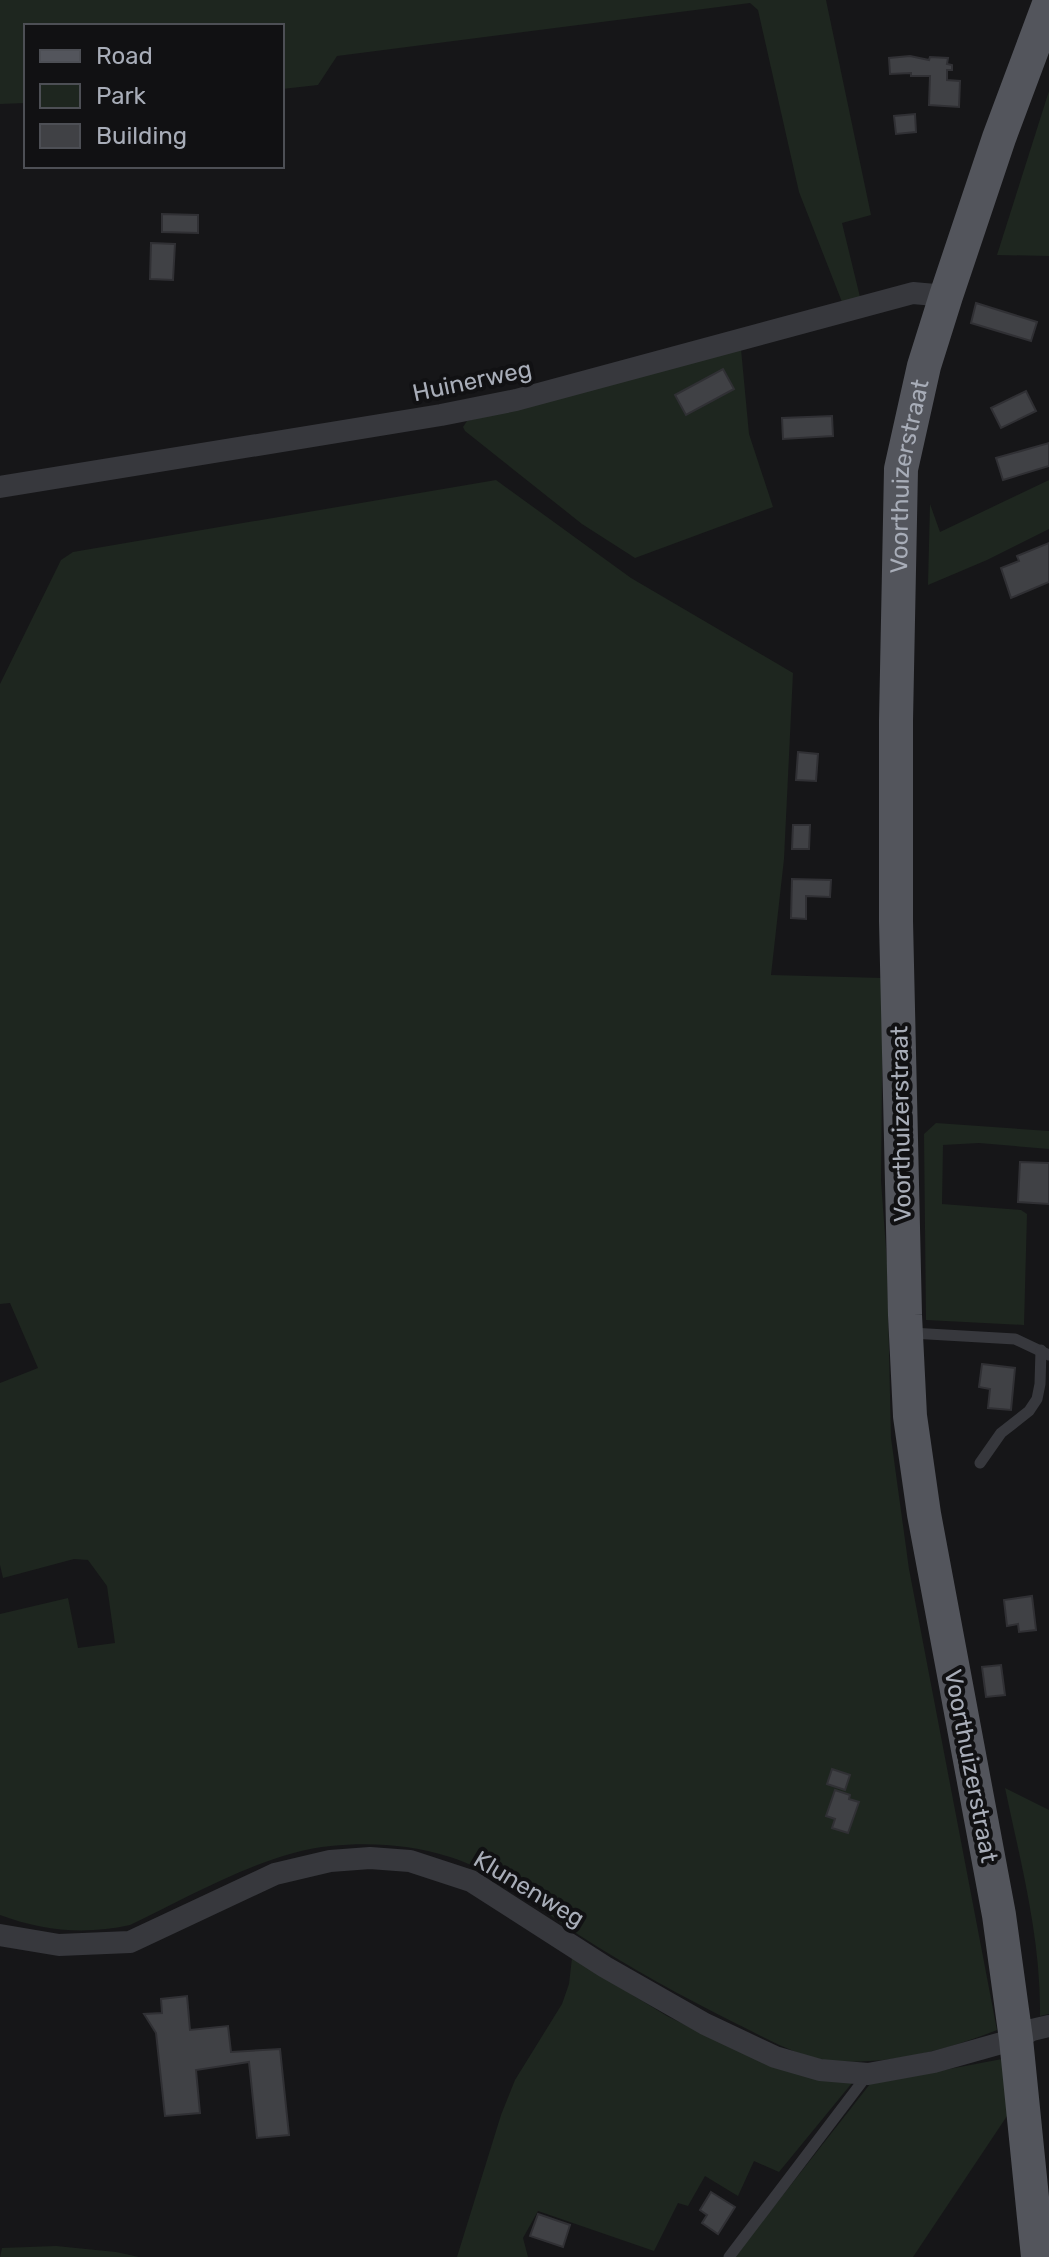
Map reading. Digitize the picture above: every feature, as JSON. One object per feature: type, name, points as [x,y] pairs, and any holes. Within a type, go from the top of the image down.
[{"type":"main road","name":"Voorthuizerstraat","points":[[1038,2257],[1016,2039],[999,1915],[924,1514],[910,1416],[896,921],[896,721],[901,469],[924,366],[956,285],[999,138],[1049,4]]},
{"type":"street","name":"Huinerweg","points":[[0,487],[410,421],[516,400],[913,293],[956,285]]},
{"type":"street","name":"Klunenweg","points":[[0,1935],[59,1945],[130,1942],[275,1874],[330,1861],[370,1858],[410,1861],[471,1881],[605,1967],[705,2024],[761,2050],[820,2070],[868,2074],[934,2062],[1016,2039],[1032,2030],[1049,2026]]},
{"type":"lane","points":[[906,1333],[1015,1339],[1045,1352],[1037,1399],[1029,1411],[1001,1433],[980,1463]]},
{"type":"lane","points":[[729,2257],[868,2074]]},
{"type":"green space","points":[[0,0],[826,0],[871,215],[842,223],[860,297],[842,302],[799,192],[758,10],[750,3],[337,56],[318,85],[284,89],[284,24],[24,24],[24,103],[0,104]]},
{"type":"green space","points":[[1049,91],[1049,256],[997,255]]},
{"type":"green space","points":[[741,349],[749,434],[773,507],[635,558],[582,524],[463,427],[467,421]]},
{"type":"green space","points":[[496,480],[631,578],[793,673],[784,859],[771,975],[883,978],[881,1181],[887,1262],[891,1438],[909,1569],[997,2030],[957,2044],[916,2055],[874,2061],[832,2061],[795,2052],[637,1971],[482,1871],[450,1857],[406,1847],[331,1846],[281,1857],[228,1877],[130,1925],[113,1928],[64,1930],[32,1925],[0,1915],[0,1614],[68,1598],[78,1648],[115,1643],[107,1586],[88,1560],[74,1559],[3,1578],[0,1565],[0,1383],[38,1368],[10,1303],[0,1304],[0,684],[61,560],[73,552]]},
{"type":"green space","points":[[1049,480],[1049,529],[928,585],[930,504],[940,532]]},
{"type":"green space","points":[[936,1123],[1049,1131],[1049,1149],[979,1143],[943,1145],[942,1204],[1021,1210],[1027,1214],[1024,1325],[926,1320],[924,1134]]},
{"type":"green space","points":[[1005,1788],[1049,1810],[1049,2014],[1040,2016],[1034,1930]]},
{"type":"green space","points":[[572,1958],[667,2016],[770,2066],[852,2083],[779,2172],[754,2161],[738,2196],[705,2176],[688,2206],[678,2203],[654,2251],[538,2211],[523,2238],[528,2257],[457,2257],[501,2115],[515,2080],[562,2004],[569,1984]]},
{"type":"green space","points":[[1002,2059],[1009,2113],[913,2257],[734,2257],[870,2084]]},
{"type":"green space","points":[[56,2246],[139,2257],[0,2257],[2,2248]]},
{"type":"building","points":[[910,56],[929,60],[930,57],[948,58],[947,64],[952,65],[952,70],[947,70],[947,80],[960,81],[959,107],[929,105],[930,76],[890,74],[889,58]]},
{"type":"building","points":[[915,114],[916,132],[896,134],[894,116]]},
{"type":"building","points":[[162,214],[198,215],[198,233],[162,232]]},
{"type":"building","points":[[151,243],[175,244],[173,280],[150,279]]},
{"type":"building","points":[[976,303],[1037,322],[1031,341],[971,323]]},
{"type":"building","points":[[723,369],[734,389],[686,415],[675,395]]},
{"type":"building","points":[[1026,391],[1036,411],[1001,428],[991,408]]},
{"type":"building","points":[[832,416],[833,436],[783,439],[782,418]]},
{"type":"building","points":[[1049,443],[1049,466],[1003,480],[996,458]]},
{"type":"building","points":[[1049,543],[1049,582],[1011,598],[1001,568],[1019,561],[1017,556]]},
{"type":"building","points":[[798,752],[818,754],[816,781],[796,780]]},
{"type":"building","points":[[793,825],[810,825],[809,849],[792,849]]},
{"type":"building","points":[[792,879],[831,880],[830,897],[806,896],[806,919],[791,918]]},
{"type":"building","points":[[1020,1162],[1049,1163],[1049,1204],[1018,1202]]},
{"type":"building","points":[[982,1364],[1015,1368],[1011,1410],[988,1408],[990,1389],[979,1387]]},
{"type":"building","points":[[1032,1596],[1036,1630],[1019,1632],[1018,1624],[1007,1626],[1004,1600]]},
{"type":"building","points":[[1001,1665],[1005,1695],[986,1697],[982,1667]]},
{"type":"building","points":[[832,1769],[850,1775],[845,1790],[827,1784]]},
{"type":"building","points":[[835,1790],[859,1802],[848,1833],[832,1828],[835,1819],[826,1816]]},
{"type":"building","points":[[187,1996],[190,2030],[228,2026],[231,2052],[280,2049],[289,2135],[257,2138],[249,2062],[196,2070],[200,2113],[165,2116],[156,2033],[144,2014],[162,2013],[161,1999]]},
{"type":"building","points":[[711,2192],[735,2207],[718,2234],[702,2223],[707,2215],[700,2210]]},
{"type":"building","points":[[538,2214],[570,2225],[563,2247],[530,2236]]}]
